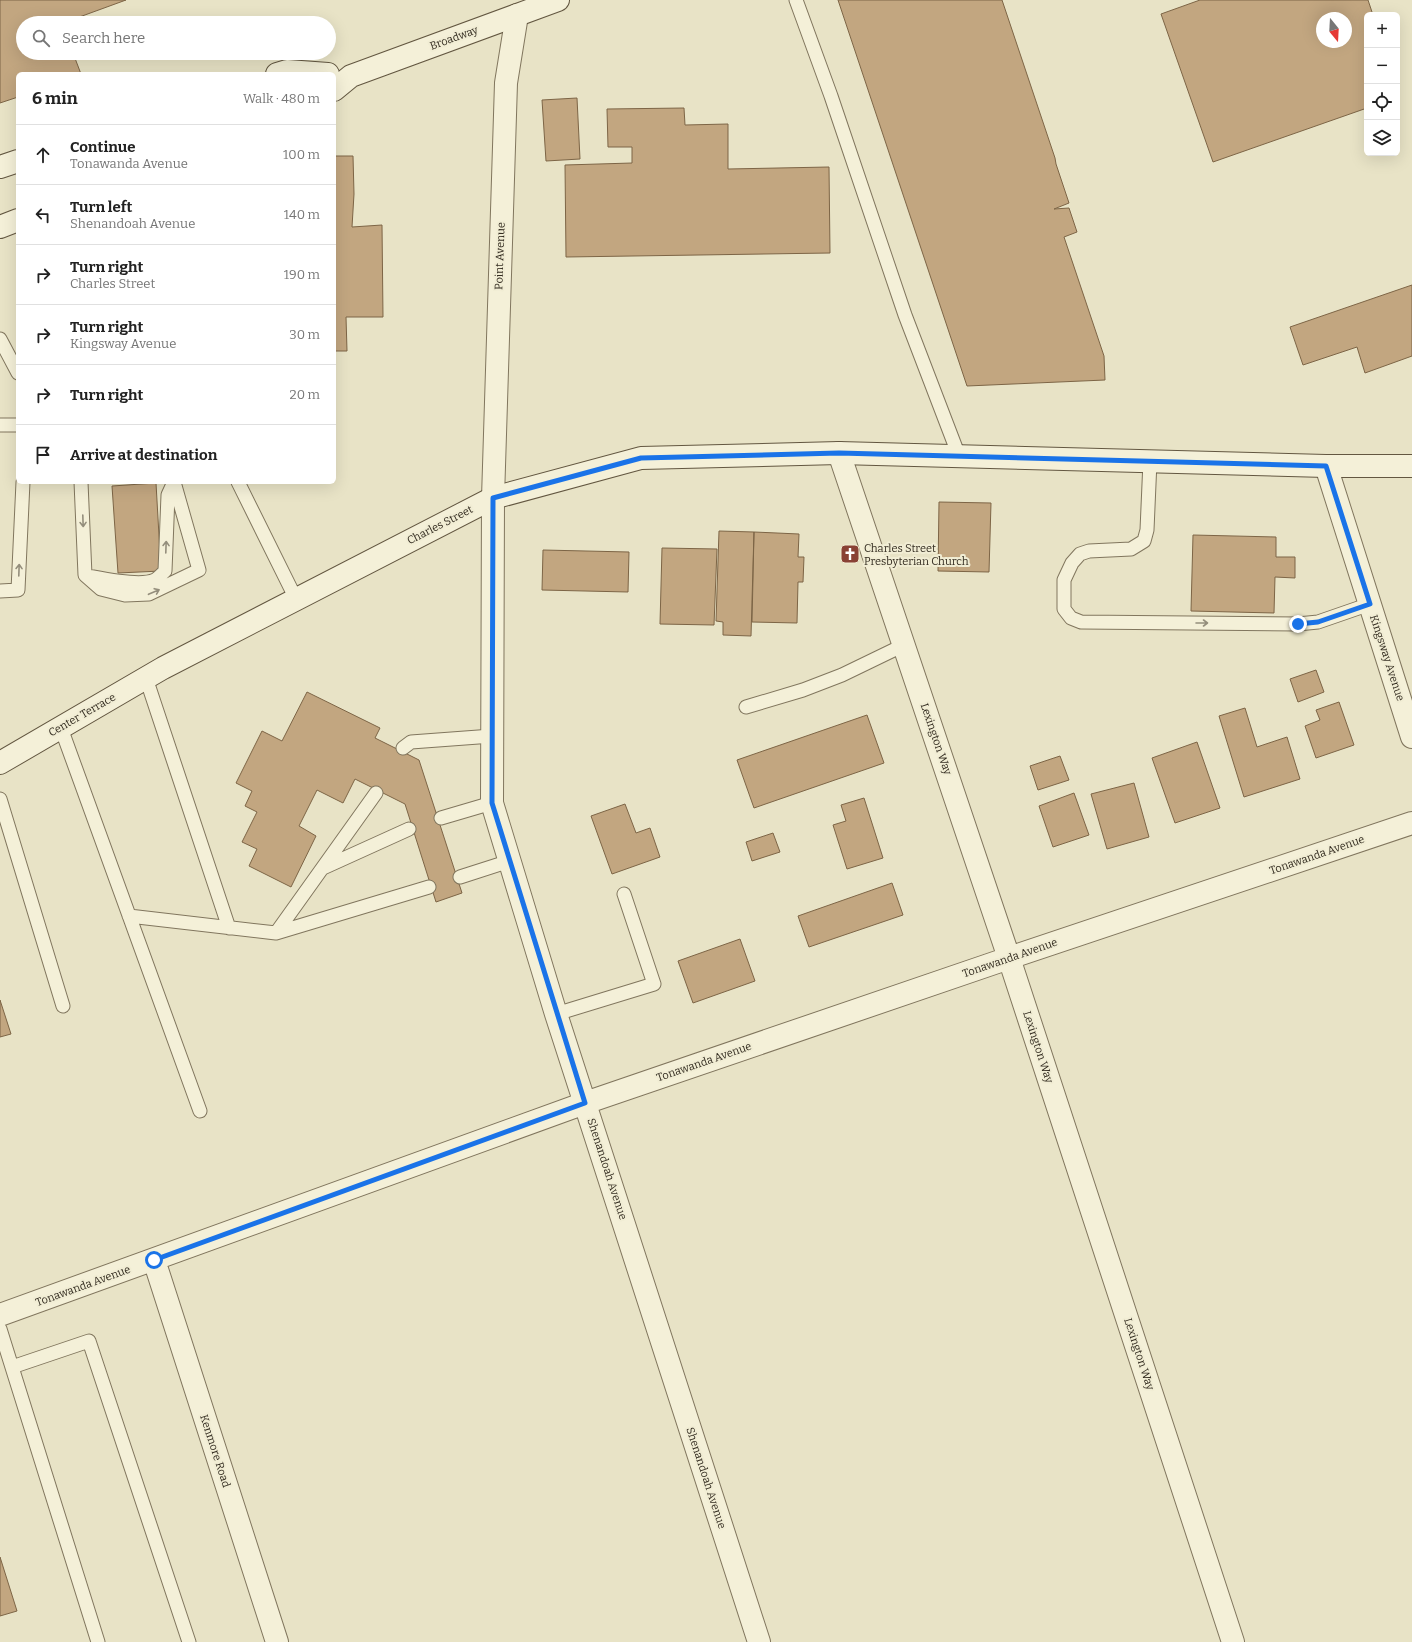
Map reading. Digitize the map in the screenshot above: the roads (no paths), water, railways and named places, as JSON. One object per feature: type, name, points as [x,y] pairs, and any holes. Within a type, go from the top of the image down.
[{"type":"street","name":"Broadway","points":[[336,86],[342,75],[558,0]]},
{"type":"street","name":"Point Avenue","points":[[493,498],[506,82],[517,15]]},
{"type":"street","points":[[284,72],[301,72]]},
{"type":"street","points":[[0,167],[16,162]]},
{"type":"street","points":[[0,227],[16,221]]},
{"type":"street","name":"Charles Street","points":[[155,673],[493,498],[641,458],[839,453],[1326,466],[1412,466]]},
{"type":"street","name":"Lexington Way","points":[[839,453],[1009,958],[1233,1642]]},
{"type":"street","name":"Kingsway Avenue","points":[[1326,466],[1370,604],[1409,714],[1412,737]]},
{"type":"street","name":"Shenandoah Avenue","points":[[493,498],[492,803],[556,1014],[759,1642]]},
{"type":"street","name":"Center Terrace","points":[[0,763],[155,673]]},
{"type":"street","name":"Tonawanda Avenue","points":[[0,1315],[585,1103],[1009,958],[1412,823]]},
{"type":"street","name":"Kenmore Road","points":[[154,1260],[277,1642]]},
{"type":"lane","points":[[796,0],[831,96],[905,314],[959,456]]},
{"type":"lane","points":[[0,339],[16,369]]},
{"type":"lane","points":[[0,425],[16,425]]},
{"type":"lane","points":[[1150,461],[1144,541],[1131,549],[1089,551],[1080,554],[1072,563],[1064,580],[1064,609],[1071,618],[1081,622],[1298,624],[1318,622],[1370,604]]},
{"type":"lane","points":[[0,591],[18,590],[23,484]]},
{"type":"lane","points":[[81,484],[84,575],[101,589],[125,595],[149,594],[199,570],[175,484]]},
{"type":"lane","points":[[84,575],[110,581],[138,582],[155,580],[165,571],[168,495],[173,484]]},
{"type":"lane","points":[[239,484],[296,600]]},
{"type":"lane","points":[[746,707],[822,683],[904,645]]},
{"type":"lane","points":[[155,673],[229,928]]},
{"type":"lane","points":[[61,728],[200,1111]]},
{"type":"lane","points":[[403,748],[411,742],[492,736]]},
{"type":"lane","points":[[276,934],[376,793]]},
{"type":"lane","points":[[0,799],[63,1006]]},
{"type":"lane","points":[[441,818],[492,803]]},
{"type":"lane","points":[[323,868],[409,829]]},
{"type":"lane","points":[[460,877],[510,861]]},
{"type":"lane","points":[[129,916],[276,934],[429,887]]},
{"type":"lane","points":[[556,1014],[654,984],[624,894]]},
{"type":"lane","points":[[0,1329],[96,1641]]},
{"type":"lane","points":[[12,1367],[89,1341],[189,1642]]},
{"type":"place","name":"Charles Street Presbyterian Church","points":[[850,554]]}]
